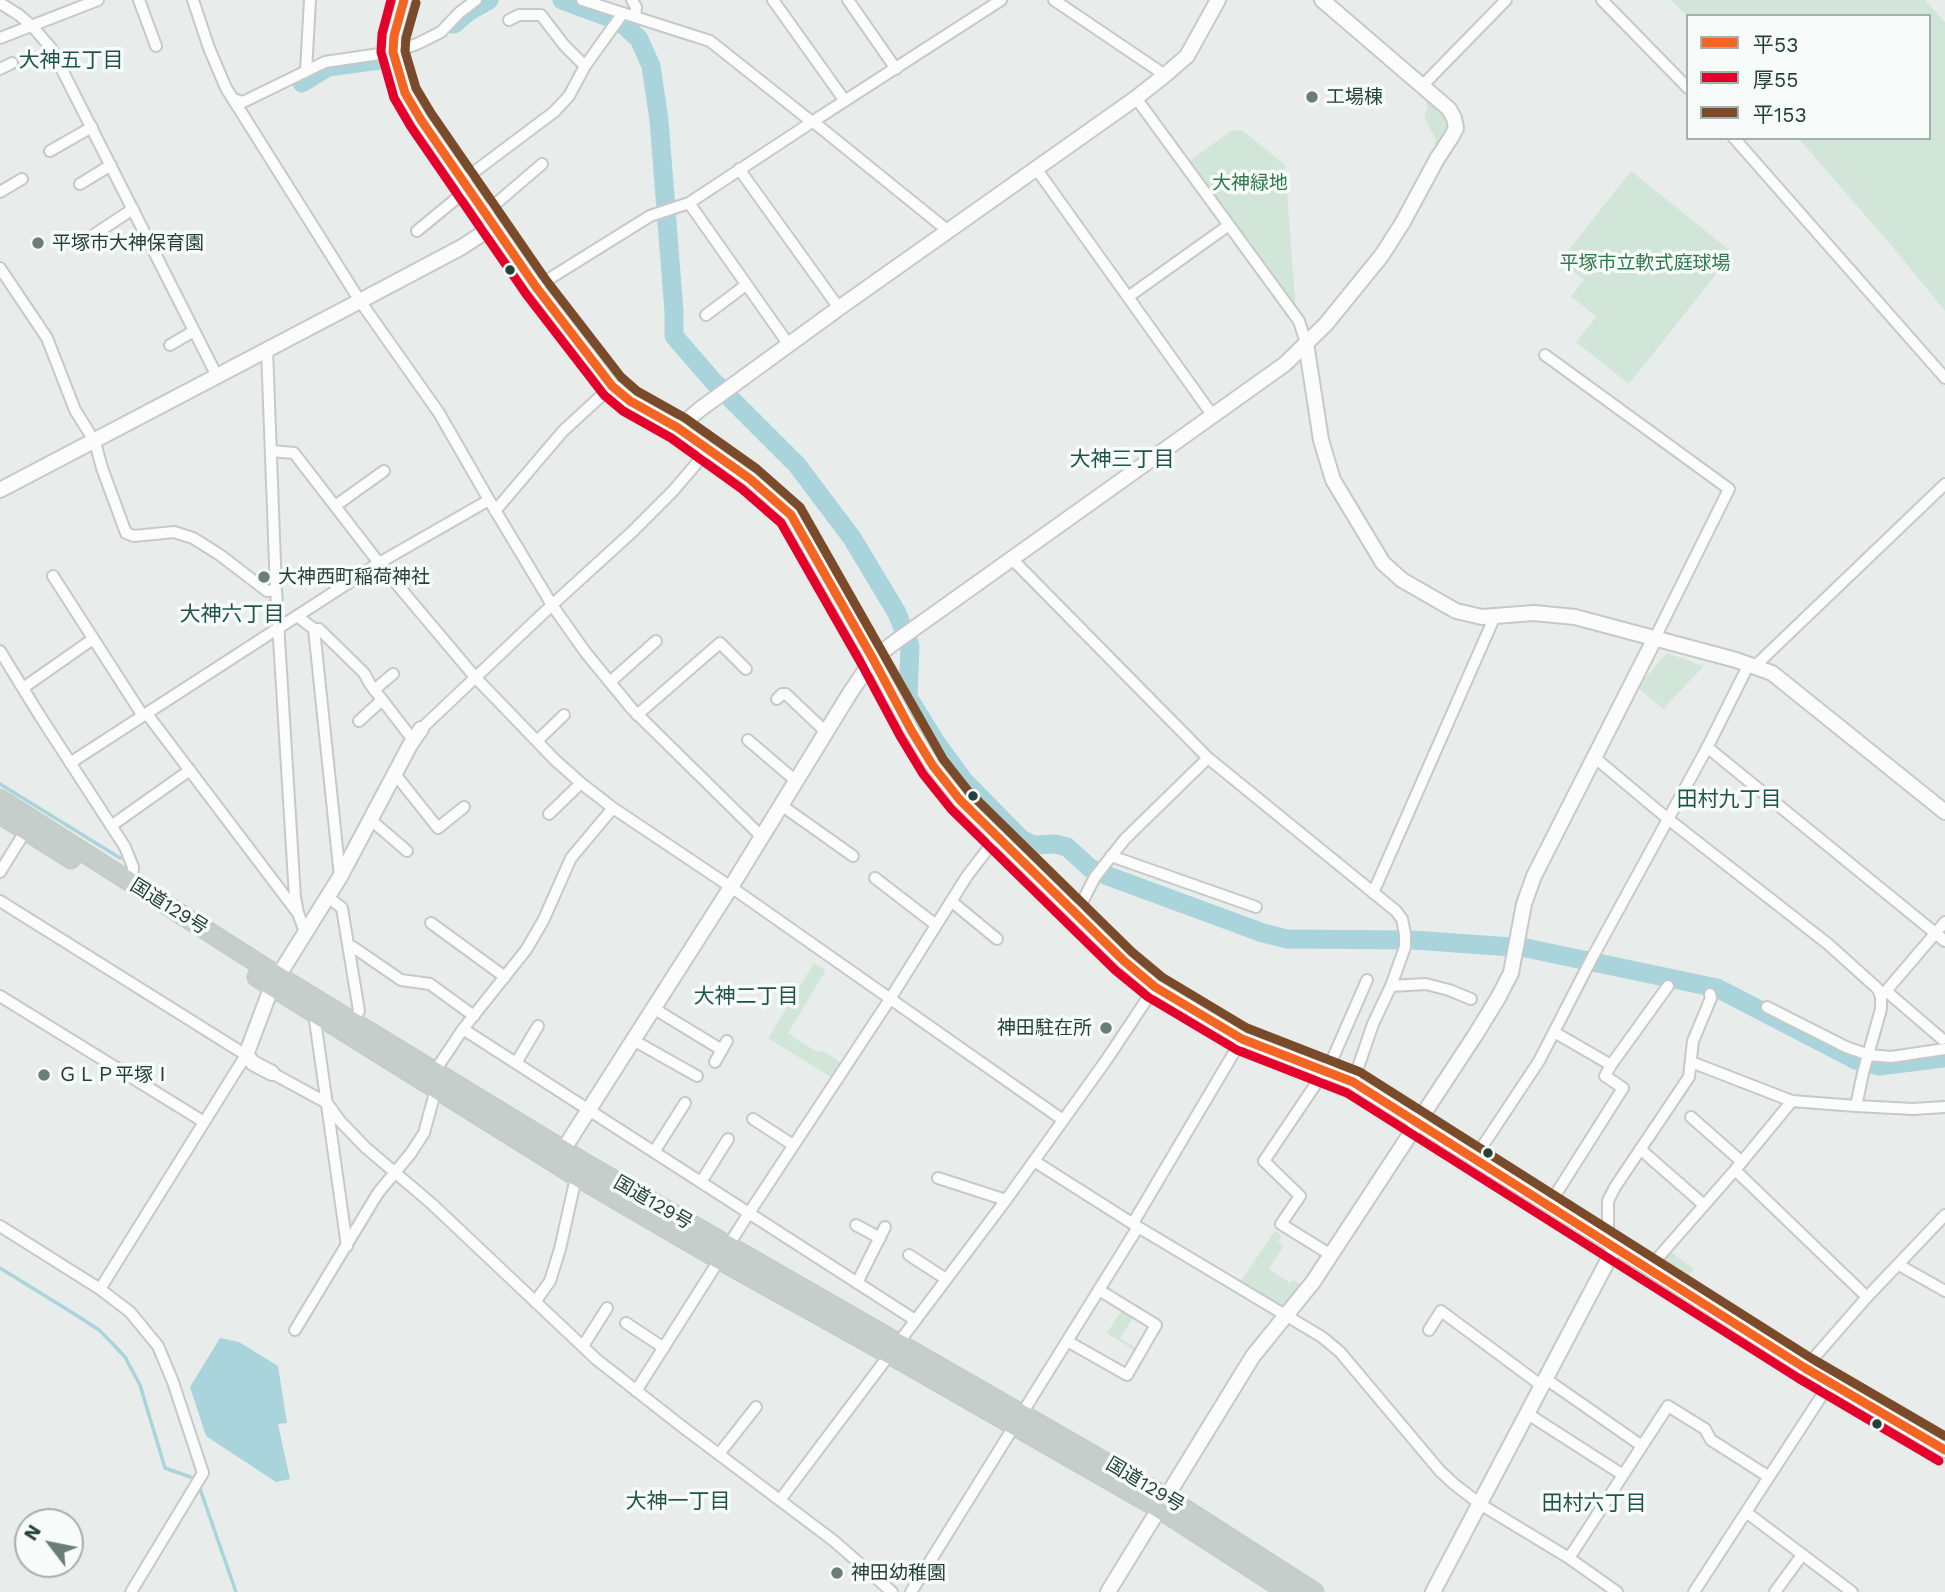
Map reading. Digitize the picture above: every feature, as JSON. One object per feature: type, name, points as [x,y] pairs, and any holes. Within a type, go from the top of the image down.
[{"type":"highway","name":"国道129号","points":[[0,799],[132,883],[275,981],[314,1013],[436,1090],[559,1156]]},
{"type":"highway","name":"国道129号","points":[[0,814],[275,981],[353,1021],[435,1071],[579,1169],[724,1254],[1018,1419],[1314,1592]]},
{"type":"highway","name":"国道129号","points":[[1162,1503],[1288,1592]]},
{"type":"street","points":[[0,38],[98,0]]},
{"type":"street","points":[[139,0],[157,38]]},
{"type":"street","points":[[193,0],[218,72],[233,99],[360,301],[439,413],[552,605],[586,653],[637,715],[762,837]]},
{"type":"street","points":[[306,71],[310,0]]},
{"type":"street","points":[[404,0],[394,36],[393,52],[405,93],[536,287],[612,386],[630,401],[678,428],[750,479],[791,515],[933,766],[960,800],[1124,961],[1155,987],[1242,1039],[1353,1082],[1805,1368],[1945,1450]]},
{"type":"street","points":[[233,99],[243,102],[325,62],[393,52],[417,44],[441,32],[476,0]]},
{"type":"street","points":[[582,0],[622,13]]},
{"type":"street","points":[[773,0],[845,101]]},
{"type":"street","points":[[848,0],[896,69]]},
{"type":"street","points":[[536,287],[650,216],[689,204],[1001,0]]},
{"type":"street","points":[[1054,0],[1165,75]]},
{"type":"street","points":[[678,428],[838,308],[1136,98],[1187,56],[1218,0]]},
{"type":"street","points":[[559,1156],[873,659],[1284,364],[1326,324],[1382,255],[1456,128],[1454,118],[1449,109],[1322,0]]},
{"type":"street","points":[[1422,86],[1506,0]]},
{"type":"street","points":[[1602,0],[1686,86]]},
{"type":"street","points":[[0,4],[32,26],[51,48],[217,376]]},
{"type":"street","points":[[417,231],[427,216],[554,112],[569,96],[585,66],[622,13],[637,6],[710,41],[947,230]]},
{"type":"street","points":[[514,13],[541,15],[559,32],[585,66]]},
{"type":"street","points":[[0,69],[12,63]]},
{"type":"street","points":[[1136,98],[1299,318],[1306,343],[1321,440],[1334,480],[1383,563],[1402,580],[1457,611],[1482,617],[1534,613],[1575,617],[1752,665],[1772,673],[1945,812]]},
{"type":"street","points":[[50,151],[92,127]]},
{"type":"street","points":[[1736,140],[1945,378]]},
{"type":"street","points":[[485,213],[542,164]]},
{"type":"street","points":[[80,184],[111,165]]},
{"type":"street","points":[[1035,167],[1213,416]]},
{"type":"street","points":[[739,169],[838,308]]},
{"type":"street","points":[[0,192],[15,181]]},
{"type":"street","points":[[689,204],[789,345]]},
{"type":"street","points":[[89,238],[133,209]]},
{"type":"street","points":[[1128,297],[1229,225]]},
{"type":"street","points":[[0,490],[462,247],[494,226]]},
{"type":"street","points":[[0,268],[47,338],[75,410],[95,442],[126,533],[134,536],[174,532],[193,538],[267,591],[276,590]]},
{"type":"street","points":[[706,315],[746,285]]},
{"type":"street","points":[[170,345],[194,331]]},
{"type":"street","points":[[267,349],[276,590],[295,897],[305,932]]},
{"type":"street","points":[[1108,1592],[1253,1356],[1313,1282],[1497,998],[1511,973],[1524,904],[1534,876],[1729,489],[1545,355]]},
{"type":"street","points":[[495,511],[563,431],[612,386]]},
{"type":"street","points":[[100,1289],[246,1055],[275,981],[340,877],[417,734],[635,529],[673,491],[708,450]]},
{"type":"street","points":[[271,451],[294,453],[441,645],[580,783],[612,808],[731,887],[1063,1120]]},
{"type":"street","points":[[335,506],[384,471]]},
{"type":"street","points":[[1475,1160],[1539,1061],[1752,665],[1945,484]]},
{"type":"street","points":[[70,763],[379,563],[489,500]]},
{"type":"street","points":[[1012,559],[1208,758],[1396,911],[1402,919],[1405,947],[1373,1024],[1353,1082]]},
{"type":"street","points":[[53,576],[145,715],[298,913]]},
{"type":"street","points":[[297,616],[314,629],[318,629],[364,673],[382,701],[417,734]]},
{"type":"street","points":[[1373,892],[1495,616]]},
{"type":"street","points":[[314,629],[340,877]]},
{"type":"street","points":[[23,688],[93,639]]},
{"type":"street","points":[[610,682],[656,641]]},
{"type":"street","points":[[637,715],[685,680],[720,643],[744,662]]},
{"type":"street","points":[[0,651],[125,847],[134,867],[132,883]]},
{"type":"street","points":[[374,690],[393,674]]},
{"type":"street","points":[[786,695],[826,732]]},
{"type":"street","points":[[359,720],[382,701]]},
{"type":"street","points":[[537,741],[564,715]]},
{"type":"street","points":[[748,740],[796,781]]},
{"type":"street","points":[[1707,747],[1940,937]]},
{"type":"street","points":[[1594,757],[1668,819],[1828,944],[1943,1044]]},
{"type":"street","points":[[1076,914],[1095,877],[1125,839],[1208,758]]},
{"type":"street","points":[[111,826],[190,770]]},
{"type":"street","points":[[395,774],[438,828],[461,815]]},
{"type":"street","points":[[549,814],[580,783]]},
{"type":"street","points":[[781,805],[853,856]]},
{"type":"street","points":[[435,1071],[463,1029],[526,950],[571,858],[612,808]]},
{"type":"street","points":[[371,820],[407,851]]},
{"type":"street","points":[[0,872],[26,830]]},
{"type":"street","points":[[636,1391],[967,876],[997,836]]},
{"type":"street","points":[[1111,856],[1256,906]]},
{"type":"street","points":[[875,878],[936,925]]},
{"type":"street","points":[[328,897],[342,908],[359,1010],[353,1021]]},
{"type":"street","points":[[0,901],[246,1055],[253,1063],[327,1103],[340,1121],[583,1346],[636,1391],[834,1541],[892,1592]]},
{"type":"street","points":[[951,901],[997,939]]},
{"type":"street","points":[[1856,1107],[1883,994],[1940,937],[1945,922]]},
{"type":"street","points":[[439,924],[473,960],[505,977]]},
{"type":"street","points":[[349,946],[401,980],[430,984],[474,1016]]},
{"type":"street","points":[[1331,1255],[1281,1224],[1300,1196],[1264,1161],[1332,1060],[1367,980]]},
{"type":"street","points":[[1391,986],[1426,984],[1471,999]]},
{"type":"street","points":[[1549,1205],[1623,1088],[1605,1076],[1668,986]]},
{"type":"street","points":[[780,1500],[1006,1200],[1155,987]]},
{"type":"street","points":[[1433,1592],[1528,1414],[1612,1245],[1608,1201],[1689,1077],[1693,1041],[1710,994]]},
{"type":"street","points":[[0,996],[204,1122]]},
{"type":"street","points":[[1767,1007],[1846,1047],[1869,1055],[1891,1057],[1943,1044]]},
{"type":"street","points":[[653,1008],[686,1022],[724,1046],[715,1062]]},
{"type":"street","points":[[314,1013],[347,1246]]},
{"type":"street","points":[[516,1063],[538,1026]]},
{"type":"street","points":[[463,1029],[915,1320]]},
{"type":"street","points":[[1554,1032],[1611,1065]]},
{"type":"street","points":[[911,1592],[1099,1290],[1242,1039]]},
{"type":"street","points":[[633,1040],[697,1076]]},
{"type":"street","points":[[1691,1062],[1792,1101],[1856,1107],[1945,1107]]},
{"type":"street","points":[[295,1330],[378,1193],[424,1133],[436,1090]]},
{"type":"street","points":[[1649,1268],[1792,1101]]},
{"type":"street","points":[[654,1152],[685,1103]]},
{"type":"street","points":[[1691,1116],[1867,1297]]},
{"type":"street","points":[[753,1119],[793,1145]]},
{"type":"street","points":[[701,1182],[728,1139]]},
{"type":"street","points":[[1640,1149],[1704,1205]]},
{"type":"street","points":[[1034,1161],[1322,1337],[1340,1352],[1454,1484],[1480,1504],[1569,1558],[1617,1592]]},
{"type":"street","points":[[534,1302],[550,1281],[579,1169]]},
{"type":"street","points":[[938,1178],[1006,1200]]},
{"type":"street","points":[[1805,1368],[1867,1297],[1945,1216]]},
{"type":"street","points":[[856,1225],[880,1238]]},
{"type":"street","points":[[0,1226],[100,1289],[130,1312],[158,1346],[173,1382],[203,1474],[131,1592]]},
{"type":"street","points":[[857,1283],[886,1227]]},
{"type":"street","points":[[909,1255],[946,1279]]},
{"type":"street","points":[[1899,1265],[1945,1291]]},
{"type":"street","points":[[1067,1341],[1127,1376],[1156,1325],[1099,1290]]},
{"type":"street","points":[[583,1346],[607,1308]]},
{"type":"street","points":[[1429,1330],[1441,1311],[1642,1446]]},
{"type":"street","points":[[626,1323],[664,1348]]},
{"type":"street","points":[[1694,1592],[1830,1383]]},
{"type":"street","points":[[1569,1558],[1668,1406],[1704,1429],[1711,1440],[1769,1477]]},
{"type":"street","points":[[719,1454],[756,1407]]},
{"type":"street","points":[[1528,1414],[1623,1475]]},
{"type":"street","points":[[1746,1512],[1852,1592]]},
{"type":"street","points":[[1775,1592],[1802,1555]]},
{"type":"green space","points":[[1671,0],[1925,0],[1945,22],[1945,311],[1800,140],[1931,140],[1931,14],[1686,15]]},
{"type":"green space","points":[[1425,97],[1443,110],[1450,122],[1446,137],[1435,149],[1435,138],[1424,117],[1427,108]]},
{"type":"green space","name":"大神緑地","points":[[1242,130],[1285,165],[1296,312],[1189,161],[1231,131]]},
{"type":"green space","name":"平塚市立軟式庭球場","points":[[1631,171],[1733,253],[1629,384],[1576,342],[1596,317],[1571,296],[1584,280],[1560,261]]},
{"type":"green space","points":[[1667,653],[1704,666],[1663,709],[1637,687]]},
{"type":"green space","points":[[814,963],[826,970],[788,1033],[817,1052],[823,1051],[842,1063],[832,1078],[768,1038]]},
{"type":"green space","points":[[1275,1231],[1282,1236],[1278,1241],[1284,1245],[1269,1269],[1290,1283],[1293,1280],[1303,1286],[1283,1308],[1240,1282]]},
{"type":"green space","points":[[1670,1251],[1694,1269],[1683,1284],[1656,1267]]},
{"type":"green space","points":[[1124,1306],[1136,1313],[1120,1338],[1138,1349],[1136,1351],[1107,1333]]},
{"type":"water","points":[[220,1338],[239,1342],[278,1366],[287,1423],[278,1424],[290,1479],[276,1482],[206,1436],[190,1387]]},
{"type":"waterway","points":[[454,24],[489,0]]},
{"type":"waterway","points":[[562,0],[625,26],[639,39],[651,66],[659,120],[674,336],[713,381],[797,465],[852,538],[897,613],[910,646],[908,697],[964,781],[1021,839],[1033,845],[1055,844],[1067,847],[1090,868],[1108,876],[1263,933],[1287,939],[1413,940],[1526,948],[1717,988],[1856,1060],[1879,1066],[1945,1058]]},
{"type":"waterway","points":[[302,83],[328,67],[387,59]]},
{"type":"waterway","points":[[0,784],[120,858]]},
{"type":"waterway","points":[[0,1268],[99,1330],[112,1343],[125,1357],[140,1385],[165,1468],[196,1479]]},
{"type":"waterway","points":[[199,1486],[236,1592]]},
{"type":"transit line","name":"厚55","points":[[391,0],[382,34],[381,52],[394,98],[526,294],[604,395],[623,411],[671,438],[742,489],[781,523],[923,774],[951,809],[1115,970],[1148,997],[1237,1050],[1347,1093],[1798,1378],[1939,1461]]},
{"type":"transit line","name":"平53","points":[[404,0],[394,36],[393,52],[405,93],[536,287],[612,386],[630,401],[678,428],[750,479],[791,515],[933,766],[960,800],[1124,961],[1155,987],[1242,1039],[1353,1082],[1805,1368],[1945,1450]]},
{"type":"transit line","name":"平153","points":[[416,3],[405,51],[416,88],[546,280],[621,377],[637,391],[685,418],[757,469],[800,507],[943,759],[969,792],[1132,952],[1162,977],[1247,1028],[1360,1072],[1811,1358],[1945,1436]]},
{"type":"place","name":"工場棟","points":[[1312,97]]},
{"type":"place","name":"平塚市大神保育園","points":[[38,243]]},
{"type":"place","name":"大神西町稲荷神社","points":[[264,577]]},
{"type":"place","name":"神田駐在所","points":[[1106,1028]]},
{"type":"place","name":"ＧＬＰ平塚Ⅰ","points":[[44,1075]]},
{"type":"place","name":"神田幼稚園","points":[[837,1573]]},
{"type":"district","name":"大神五丁目","points":[[71,61]]},
{"type":"district","name":"大神三丁目","points":[[1122,460]]},
{"type":"district","name":"大神六丁目","points":[[232,615]]},
{"type":"district","name":"田村九丁目","points":[[1729,800]]},
{"type":"district","name":"大神二丁目","points":[[746,997]]},
{"type":"district","name":"大神一丁目","points":[[678,1502]]},
{"type":"district","name":"田村六丁目","points":[[1594,1504]]}]
